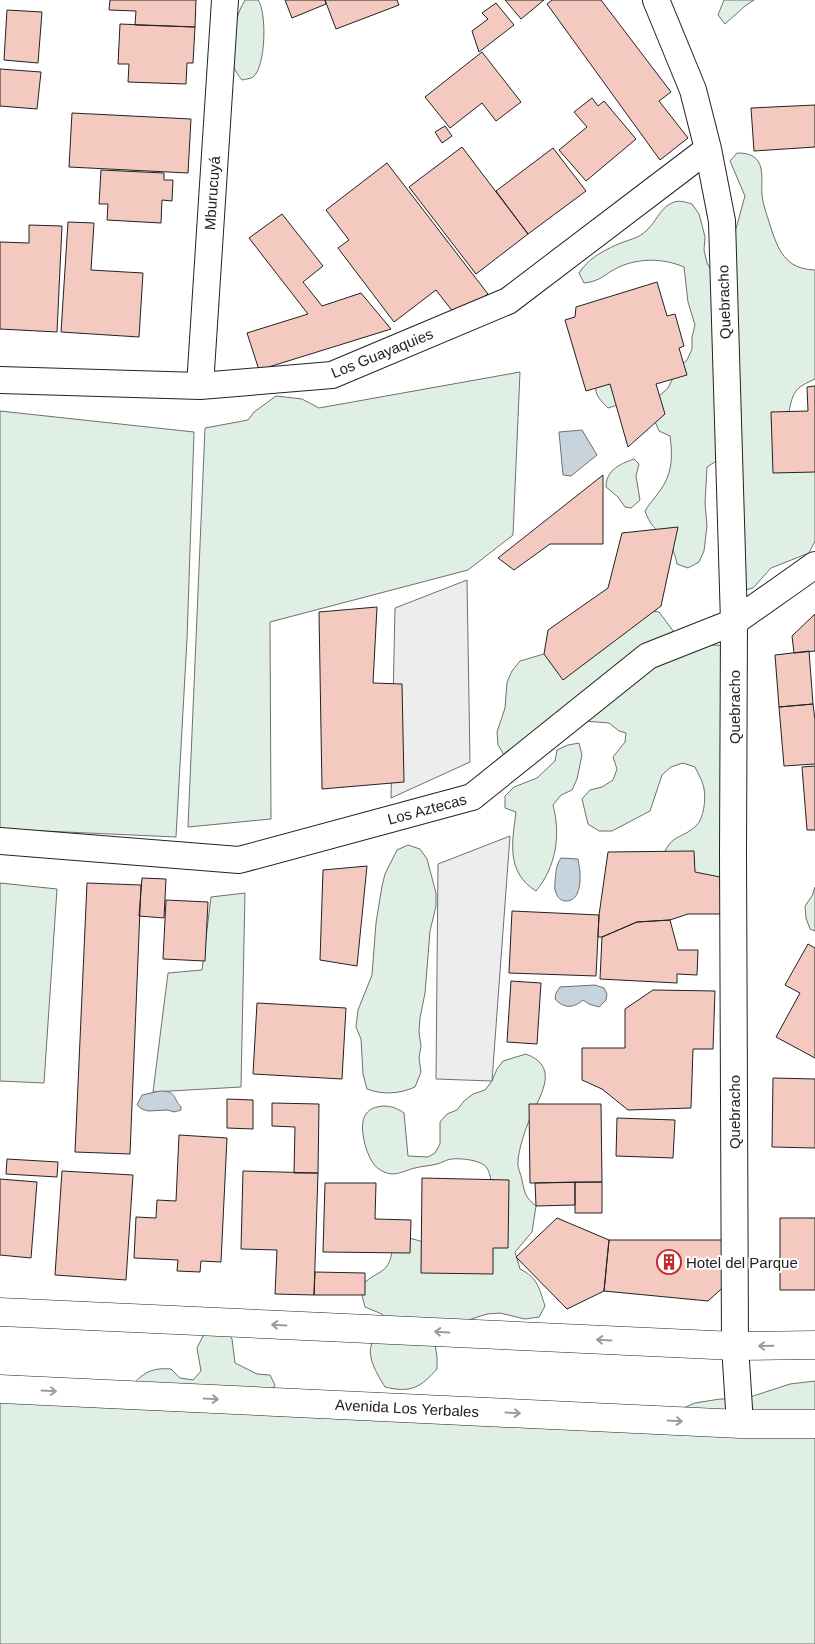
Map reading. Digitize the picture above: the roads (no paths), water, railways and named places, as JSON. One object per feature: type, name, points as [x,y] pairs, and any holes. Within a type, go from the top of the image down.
[{"type":"street","name":"Mburucuyá","points":[[200,386],[225,0]]},
{"type":"street","name":"Quebracho","points":[[656,0],[693,90],[708,149],[722,222],[734,622],[732,853],[735,1346],[740,1424]]},
{"type":"street","name":"Los Guayaquies","points":[[0,380],[200,386],[332,375],[508,301],[708,149]]},
{"type":"street","name":"Los Aztecas","points":[[0,841],[239,860],[472,797],[648,656],[734,622],[815,565]]},
{"type":"street","points":[[0,1312],[735,1346],[815,1345]]},
{"type":"street","name":"Avenida Los Yerbales","points":[[0,1389],[740,1424],[815,1424]]},
{"type":"place","name":"Hotel del Parque","points":[[669,1262]]}]
